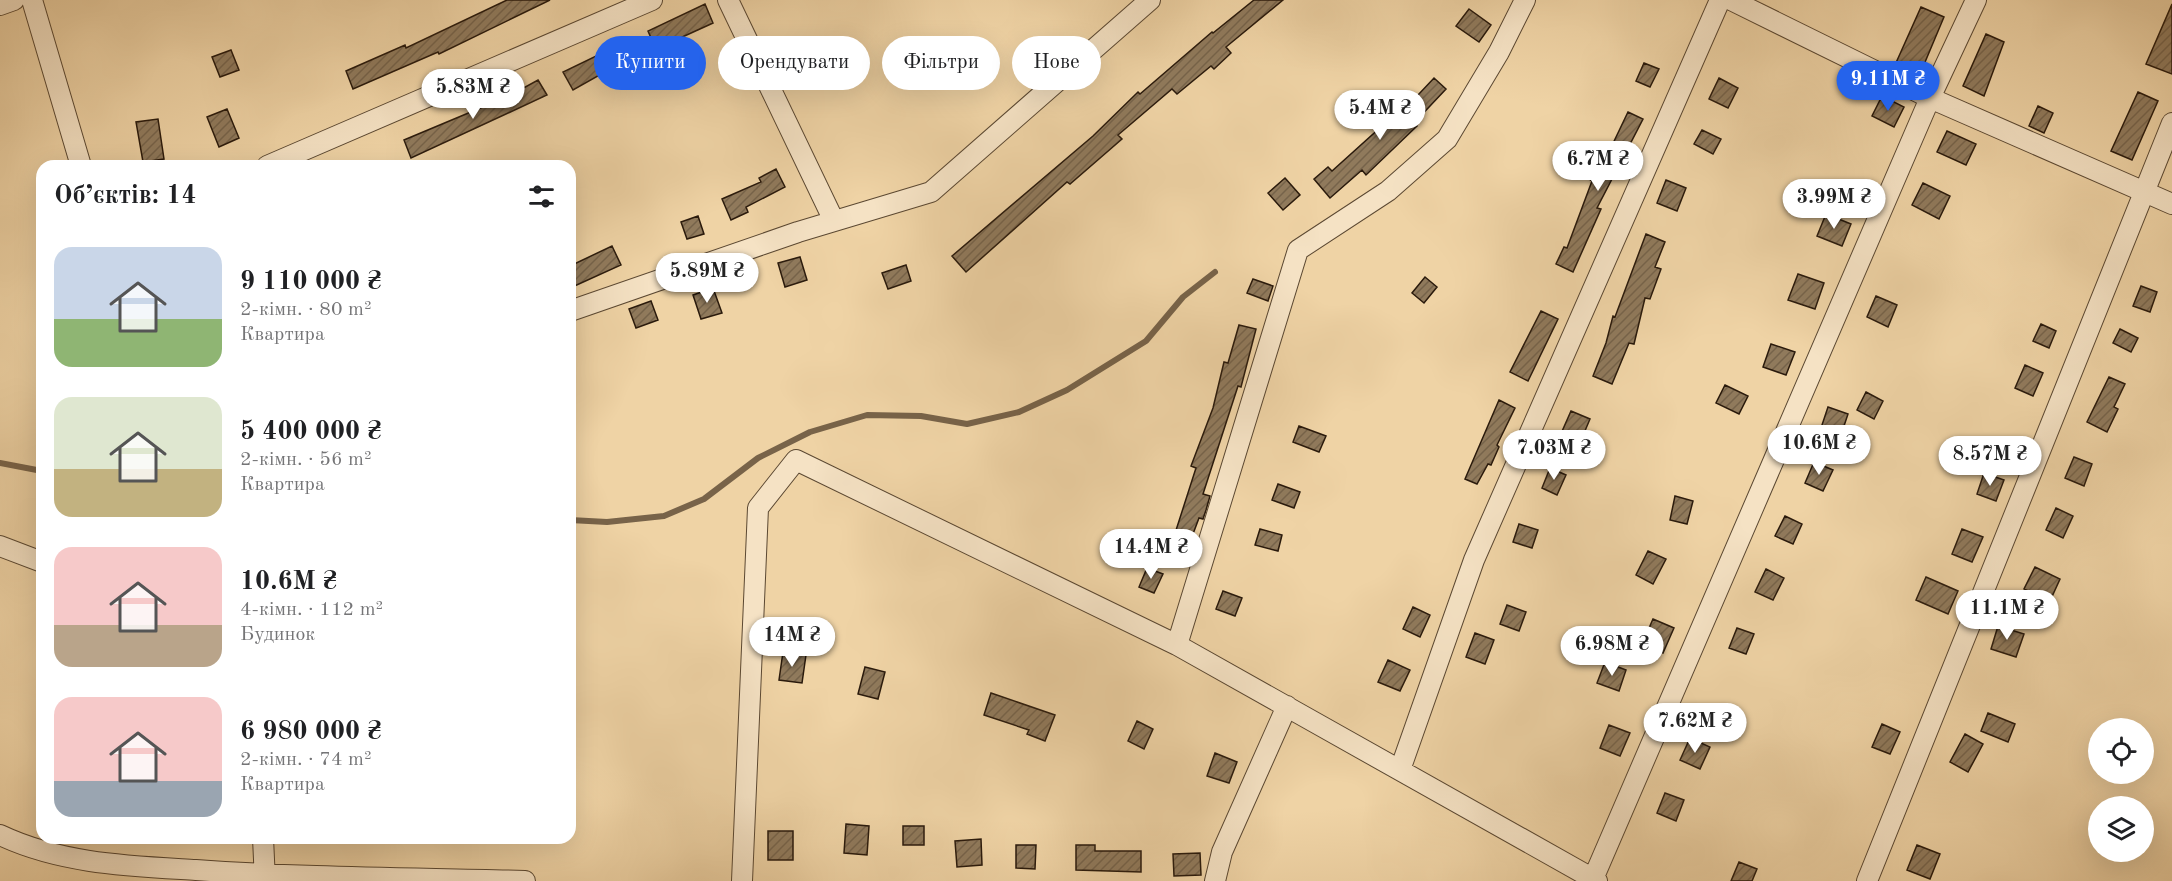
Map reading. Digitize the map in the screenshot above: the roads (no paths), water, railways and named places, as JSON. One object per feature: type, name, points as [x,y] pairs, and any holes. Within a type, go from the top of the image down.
[{"type":"street","points":[[0,5],[14,0]]},
{"type":"street","points":[[32,0],[79,160]]},
{"type":"street","points":[[281,160],[652,0]]},
{"type":"street","points":[[728,0],[834,221]]},
{"type":"street","points":[[576,308],[834,221],[931,192],[1150,0]]},
{"type":"street","points":[[1177,645],[1299,250],[1388,191],[1448,139],[1499,52],[1525,0]]},
{"type":"street","points":[[1400,770],[1474,560],[1720,0]]},
{"type":"street","points":[[1731,0],[1930,98],[2172,204]]},
{"type":"street","points":[[742,881],[758,508],[796,460],[1177,645],[1595,880],[1930,98],[1976,0]]},
{"type":"street","points":[[1867,881],[2172,123]]},
{"type":"street","points":[[0,546],[36,560]]},
{"type":"street","points":[[1215,881],[1222,852],[1287,706]]},
{"type":"street","points":[[0,835],[22,846],[98,863],[265,878],[525,881]]},
{"type":"street","points":[[263,844],[265,878]]},
{"type":"waterway","points":[[576,520],[607,522],[664,516],[704,499],[758,458],[810,432],[867,415],[921,416],[967,424],[1019,412],[1067,390],[1146,341],[1183,297],[1215,272]]},
{"type":"waterway","points":[[0,463],[36,470]]}]
